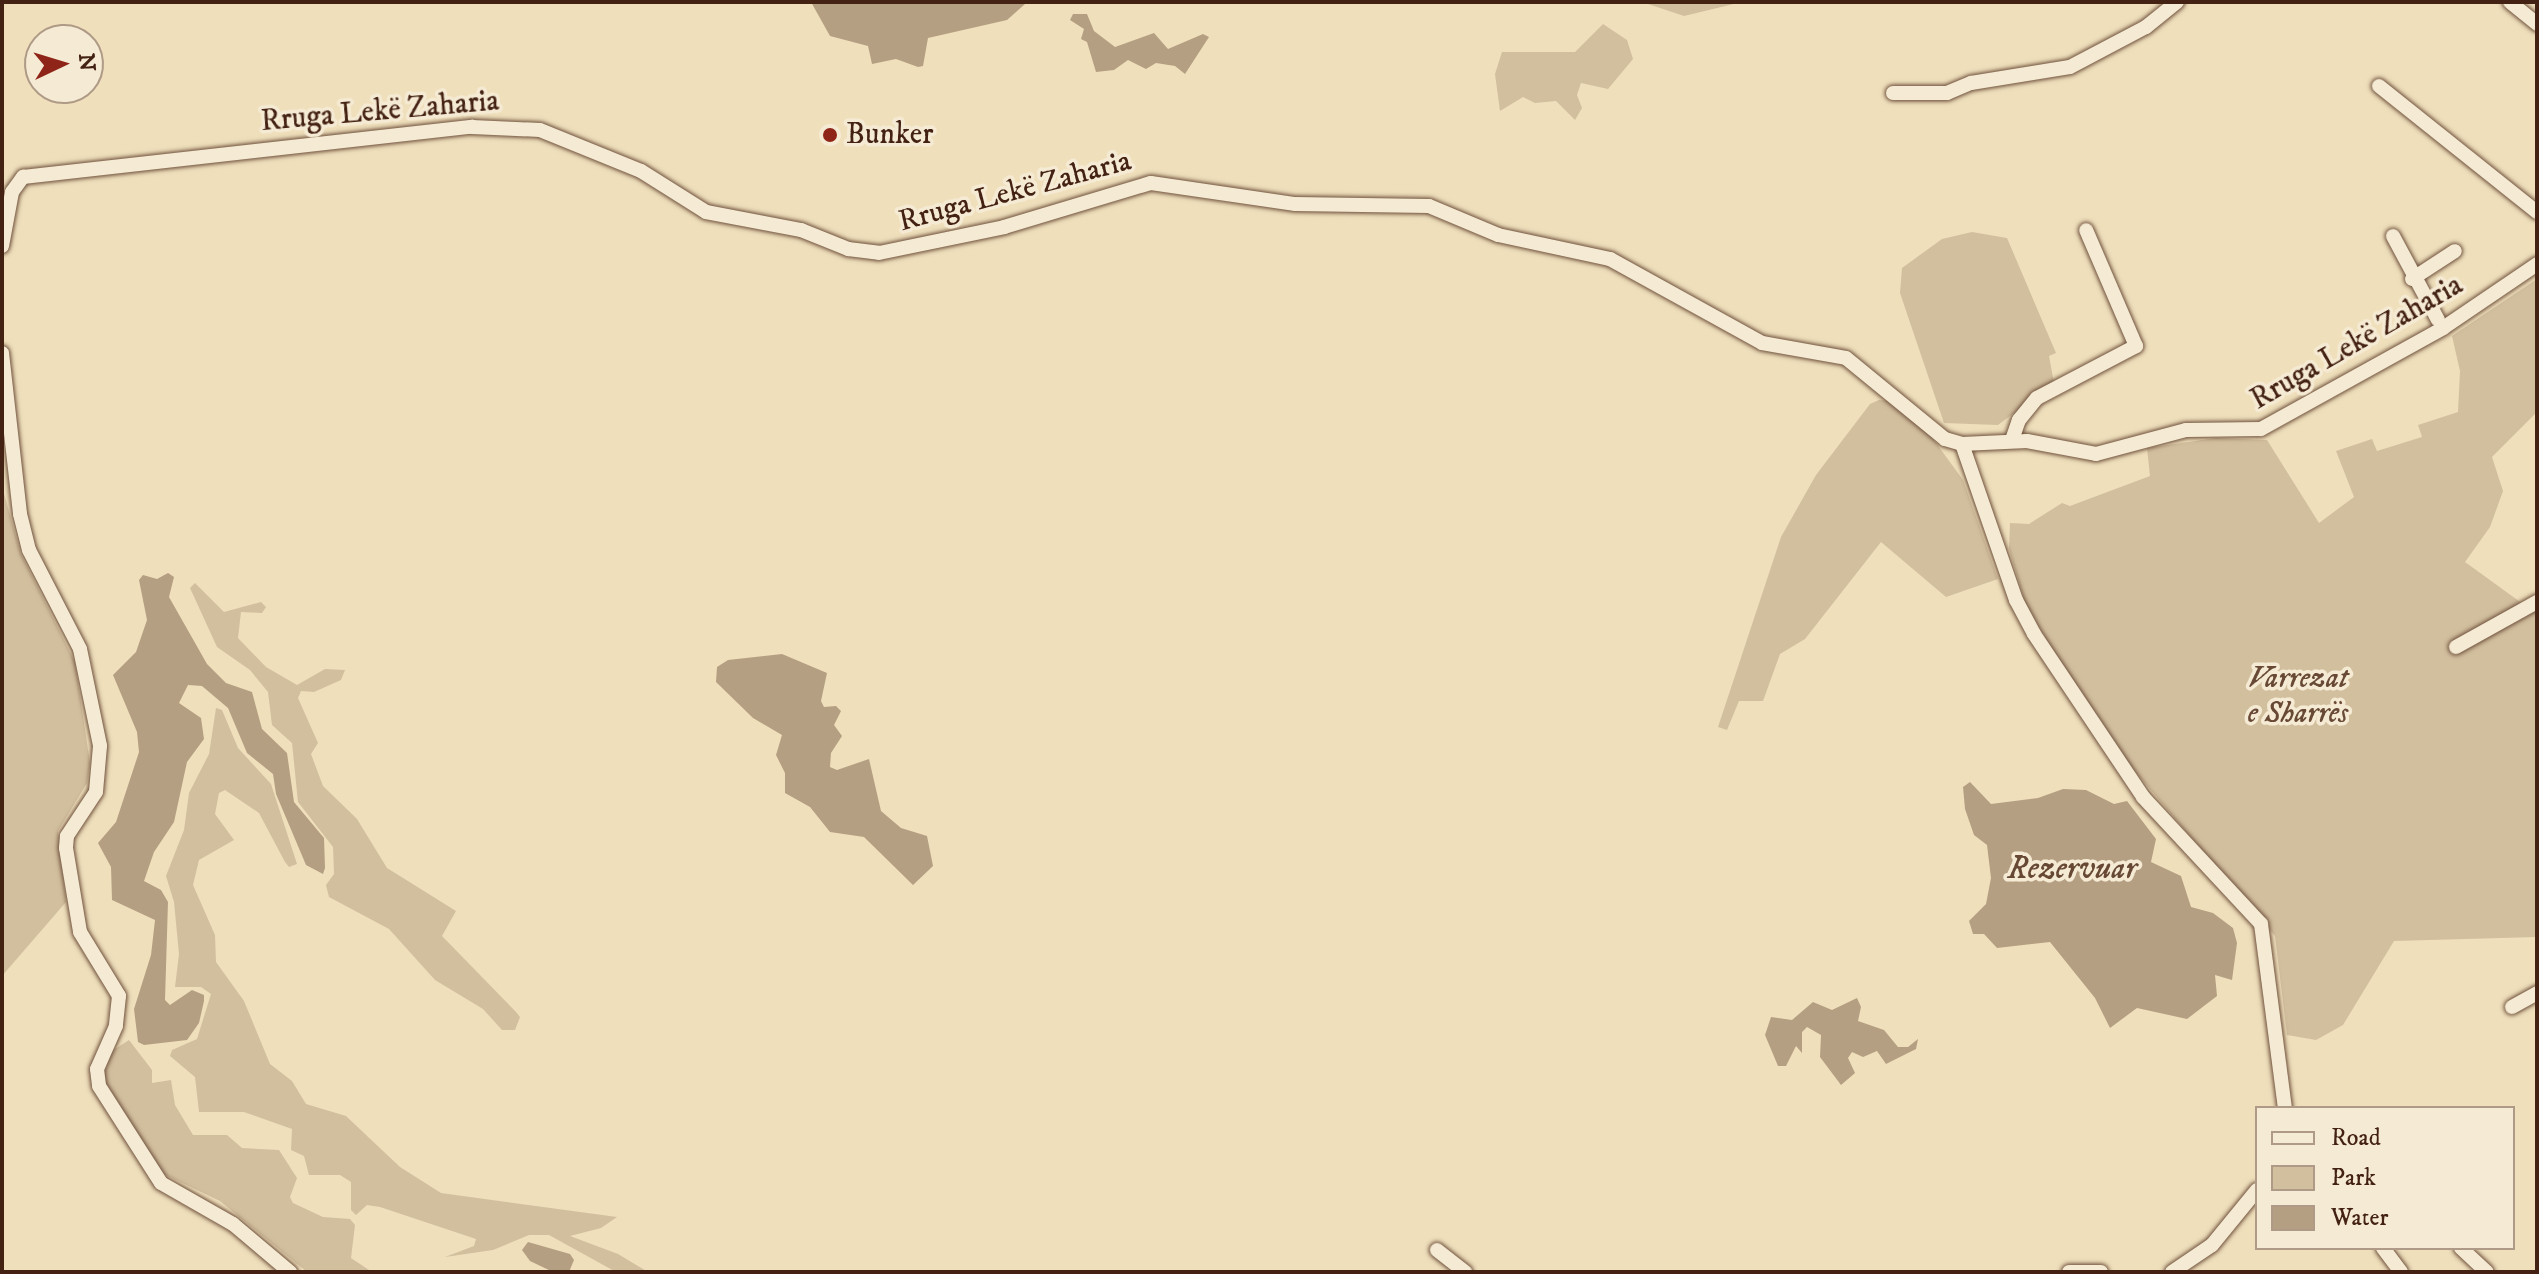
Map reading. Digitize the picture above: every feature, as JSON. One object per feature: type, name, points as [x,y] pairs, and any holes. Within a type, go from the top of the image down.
[{"type":"street","points":[[1893,93],[1947,93],[1971,83],[2070,67],[2146,27],[2177,2]]},
{"type":"street","points":[[2510,2],[2537,24]]},
{"type":"street","points":[[2379,86],[2537,212]]},
{"type":"street","name":"Rruga Lekë Zaharia","points":[[2,246],[12,192],[23,177],[472,127],[540,130],[641,171],[706,212],[801,230],[848,249],[879,253],[1004,227],[1151,183],[1295,204],[1429,206],[1498,235],[1610,259],[1762,343],[1846,358],[1934,432],[1962,444],[2012,440],[2096,454],[2186,430],[2257,431],[2443,328],[2537,264]]},
{"type":"street","points":[[2012,440],[2019,420],[2037,398],[2136,346],[2086,230]]},
{"type":"street","points":[[2393,236],[2412,279],[2438,320]]},
{"type":"street","points":[[2412,279],[2455,251]]},
{"type":"street","points":[[2,353],[15,474],[29,550],[80,649],[100,746],[96,792],[67,836],[66,848],[80,932],[119,996],[116,1026],[97,1069],[99,1086],[161,1183],[233,1224],[290,1272]]},
{"type":"street","points":[[1962,444],[2016,600],[2034,634],[2143,797],[2261,924],[2285,1106]]},
{"type":"street","points":[[2456,647],[2537,602]]},
{"type":"street","points":[[2512,1007],[2537,993]]},
{"type":"street","points":[[2172,1272],[2212,1245],[2255,1192]]},
{"type":"street","points":[[1437,1250],[1465,1272]]},
{"type":"street","points":[[2384,1250],[2401,1272]]},
{"type":"street","points":[[2463,1250],[2487,1272]]},
{"type":"street","points":[[2069,1272],[2101,1272]]},
{"type":"green space","points":[[1642,2],[1742,2],[1684,16]]},
{"type":"green space","points":[[1603,24],[1627,40],[1633,59],[1608,89],[1581,83],[1577,95],[1582,108],[1575,120],[1556,101],[1535,103],[1523,97],[1500,111],[1495,74],[1502,52],[1575,52]]},
{"type":"green space","points":[[1972,232],[2007,238],[2056,353],[2049,356],[2054,383],[1998,425],[1944,423],[1900,293],[1902,268],[1942,239]]},
{"type":"green space","name":"Varrezat e Sharrës","points":[[2537,279],[2537,412],[2492,457],[2503,491],[2490,527],[2465,562],[2523,604],[2537,606],[2537,937],[2394,941],[2343,1025],[2316,1040],[2287,1035],[2275,936],[2127,762],[2049,644],[2025,602],[2009,549],[2010,523],[2029,524],[2062,503],[2070,506],[2150,476],[2147,448],[2216,438],[2267,440],[2319,523],[2354,497],[2336,451],[2372,439],[2377,451],[2422,437],[2418,425],[2458,412],[2460,371],[2452,336]]},
{"type":"green space","points":[[1879,400],[1890,401],[1931,436],[1963,480],[1998,579],[1946,597],[1881,542],[1805,639],[1780,654],[1763,701],[1739,701],[1727,730],[1718,727],[1781,537],[1816,475],[1870,404]]},
{"type":"green space","points":[[2,458],[3,490],[21,554],[75,662],[90,763],[87,783],[58,831],[66,902],[2,976]]},
{"type":"green space","points":[[195,583],[224,612],[261,602],[266,607],[262,613],[241,612],[238,638],[266,667],[297,685],[325,669],[345,670],[341,680],[314,692],[301,691],[298,698],[318,743],[311,754],[323,786],[357,819],[387,868],[456,911],[442,936],[520,1017],[515,1030],[502,1030],[483,1009],[435,980],[389,929],[329,897],[326,885],[334,874],[333,847],[298,802],[292,743],[272,725],[268,692],[250,670],[217,647],[190,588]]},
{"type":"green space","points":[[216,708],[222,710],[238,748],[271,784],[297,864],[289,867],[285,862],[259,813],[225,790],[219,793],[215,814],[234,840],[199,860],[193,885],[215,935],[216,962],[244,1001],[270,1064],[292,1081],[306,1104],[346,1116],[400,1167],[441,1193],[617,1217],[601,1228],[570,1236],[618,1254],[648,1272],[616,1272],[549,1235],[529,1235],[493,1250],[445,1257],[474,1246],[476,1239],[380,1207],[367,1205],[356,1215],[351,1210],[351,1182],[340,1175],[309,1175],[304,1156],[291,1150],[292,1129],[244,1112],[199,1112],[195,1077],[170,1056],[172,1050],[197,1039],[211,994],[201,987],[175,987],[179,954],[174,902],[166,876],[184,830],[189,793],[209,754]]},
{"type":"green space","points":[[129,1040],[152,1070],[152,1083],[171,1080],[175,1105],[193,1135],[227,1135],[242,1148],[279,1150],[297,1178],[290,1197],[293,1203],[323,1217],[350,1219],[355,1225],[351,1258],[372,1272],[307,1272],[220,1201],[155,1170],[103,1077],[112,1051]]},
{"type":"water","points":[[811,2],[1025,4],[1007,20],[928,38],[923,66],[918,67],[896,59],[872,64],[868,46],[830,36]]},
{"type":"water","points":[[1073,14],[1087,14],[1094,31],[1115,47],[1154,33],[1168,49],[1203,34],[1209,37],[1185,74],[1175,66],[1156,63],[1146,69],[1128,60],[1114,70],[1096,72],[1087,42],[1081,39],[1084,29],[1070,20]]},
{"type":"water","points":[[168,573],[174,577],[169,597],[207,664],[226,683],[252,692],[262,729],[287,753],[294,802],[324,838],[325,868],[323,874],[306,865],[276,794],[273,774],[247,753],[228,708],[202,686],[188,685],[179,703],[201,718],[204,739],[187,762],[174,822],[154,852],[144,881],[161,890],[168,902],[165,1000],[170,1005],[192,990],[204,995],[204,1001],[199,1023],[187,1040],[144,1045],[138,1042],[134,1009],[151,955],[155,920],[112,900],[111,867],[98,843],[116,822],[139,752],[137,732],[113,675],[136,652],[147,620],[139,580],[143,575],[157,579]]},
{"type":"water","points":[[782,654],[827,673],[821,701],[824,707],[836,706],[841,711],[834,725],[842,736],[831,753],[830,767],[837,770],[869,759],[881,811],[901,828],[927,836],[933,866],[913,885],[864,837],[830,832],[810,807],[785,793],[785,773],[776,755],[782,735],[753,718],[716,682],[717,667],[728,660]]},
{"type":"water","name":"Rezervuar","points":[[1970,782],[1991,804],[2038,798],[2063,789],[2086,790],[2114,804],[2127,801],[2156,839],[2151,862],[2181,876],[2191,907],[2213,913],[2233,928],[2237,943],[2232,980],[2215,975],[2217,996],[2187,1019],[2137,1008],[2110,1028],[2095,998],[2050,942],[1997,948],[1984,934],[1973,934],[1969,921],[1986,904],[1991,878],[1987,845],[1974,835],[1965,809],[1963,787]]},
{"type":"water","points":[[1857,998],[1861,1007],[1858,1021],[1884,1030],[1898,1047],[1908,1047],[1918,1039],[1916,1049],[1886,1064],[1877,1051],[1863,1057],[1852,1052],[1848,1058],[1855,1073],[1841,1085],[1820,1057],[1821,1035],[1807,1027],[1802,1032],[1802,1053],[1796,1046],[1786,1066],[1778,1066],[1765,1035],[1771,1017],[1792,1020],[1813,1002],[1832,1010]]},
{"type":"water","points":[[528,1242],[570,1254],[574,1260],[569,1272],[553,1272],[530,1261],[522,1250]]},
{"type":"place","name":"Bunker","points":[[830,135]]}]
